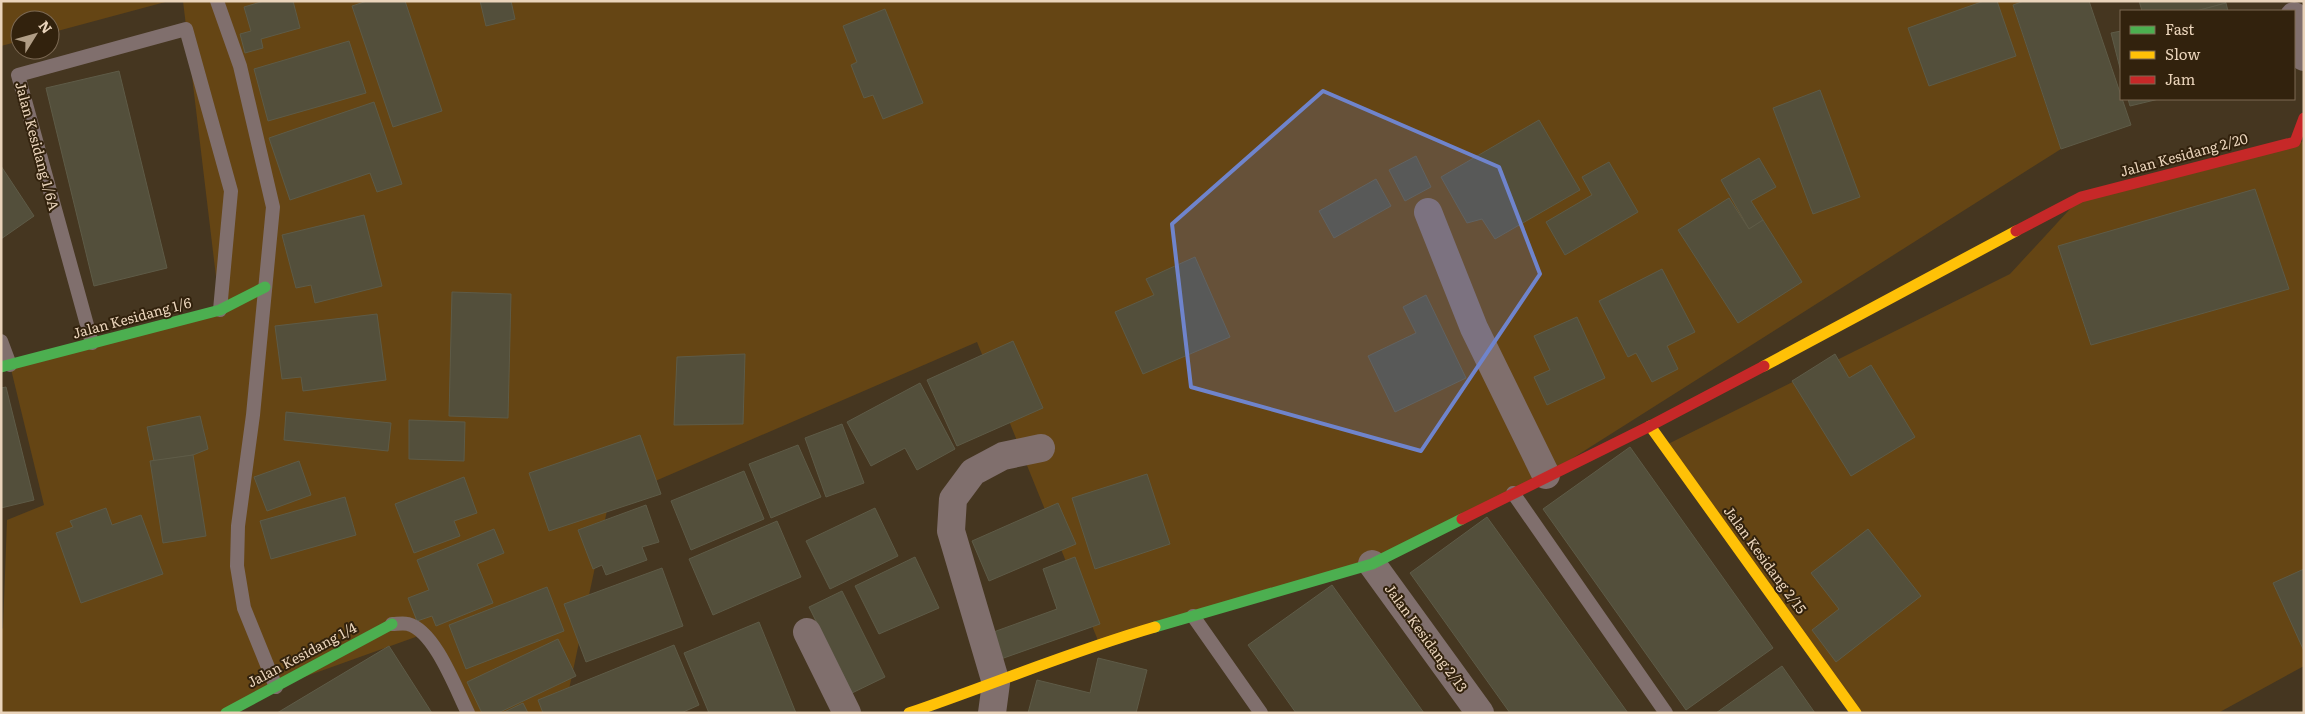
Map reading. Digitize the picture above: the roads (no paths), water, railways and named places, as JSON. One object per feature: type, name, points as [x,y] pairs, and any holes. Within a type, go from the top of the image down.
[{"type":"street","points":[[2295,20],[2304,57]]},
{"type":"street","points":[[2299,145],[2304,118]]},
{"type":"street","name":"Jalan Kesidang 2/20","points":[[909,713],[996,683],[1099,643],[1372,564],[1650,426],[2081,197],[2299,145]]},
{"type":"street","points":[[1428,212],[1474,328],[1546,476]]},
{"type":"street","name":"Jalan Kesidang 1/6","points":[[5,366],[220,310],[265,287]]},
{"type":"street","name":"Jalan Kesidang 2/15","points":[[1650,426],[1856,713]]},
{"type":"street","points":[[992,713],[996,683],[951,531],[952,499],[973,472],[1003,456],[1041,448]]},
{"type":"street","name":"Jalan Kesidang 2/13","points":[[1372,564],[1480,713]]},
{"type":"street","name":"Jalan Kesidang 1/4","points":[[226,713],[392,624]]},
{"type":"street","points":[[807,632],[847,713]]},
{"type":"lane","points":[[217,1],[240,66],[273,207],[253,415],[238,526],[237,566],[244,608],[276,687]]},
{"type":"lane","name":"Jalan Kesidang 1/6A","points":[[92,343],[18,75],[186,29],[231,191],[220,310]]},
{"type":"lane","points":[[1,341],[5,366]]},
{"type":"lane","points":[[1514,493],[1666,713]]},
{"type":"lane","points":[[1193,616],[1261,713]]},
{"type":"lane","points":[[392,624],[408,624],[424,634],[436,650],[468,713]]}]
